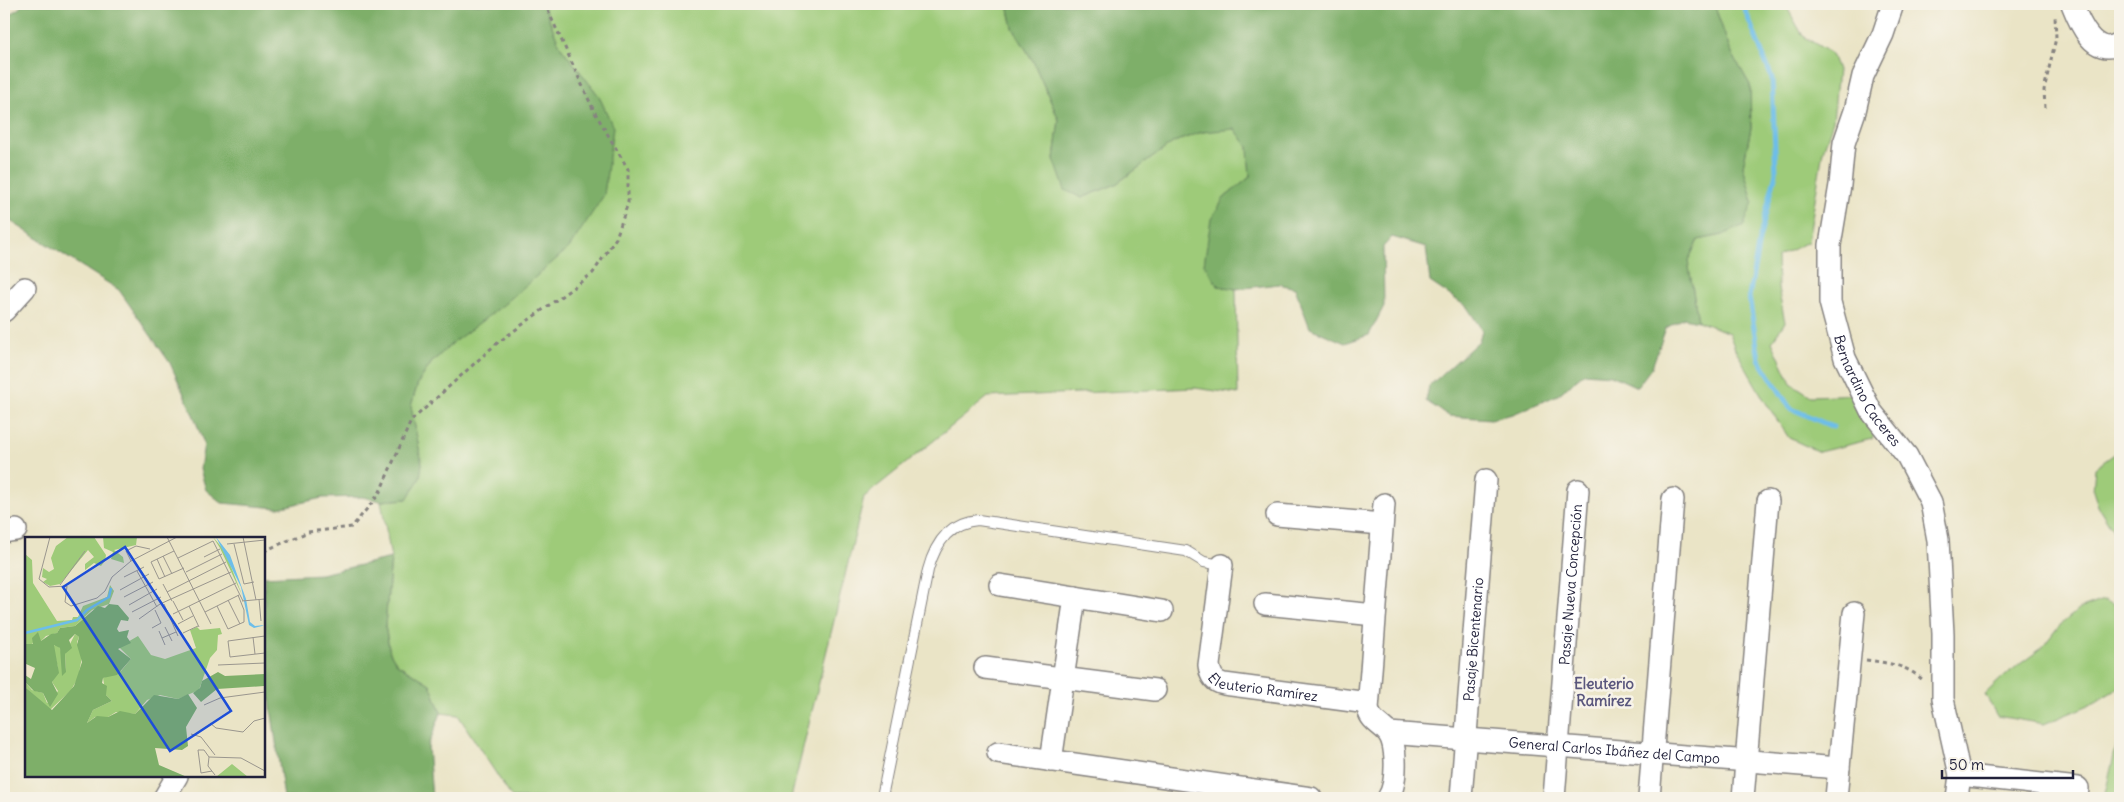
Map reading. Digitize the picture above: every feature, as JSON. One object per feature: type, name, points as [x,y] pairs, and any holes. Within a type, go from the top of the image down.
[{"type":"street","name":"Bernardino Caceres","points":[[1893,4],[1883,34],[1863,76],[1855,112],[1844,143],[1840,185],[1830,245],[1830,302],[1844,358],[1871,410],[1907,456],[1931,502],[1938,540],[1944,634],[1943,699],[1960,775]]},
{"type":"street","points":[[2064,9],[2091,39],[2101,46],[2117,45],[2120,43]]},
{"type":"street","points":[[4,311],[25,288]]},
{"type":"street","name":"Pasaje Bicentenario","points":[[1461,798],[1486,480]]},
{"type":"street","name":"Pasaje Nueva Concepción","points":[[1554,798],[1578,490]]},
{"type":"street","points":[[1649,798],[1673,499]]},
{"type":"street","points":[[1743,798],[1768,501]]},
{"type":"street","points":[[1277,515],[1383,514],[1368,703],[1369,715],[1389,733],[1394,746],[1394,783],[1388,798]]},
{"type":"street","name":"Eleuterio Ramírez","points":[[1222,565],[1209,665],[1210,672],[1216,681],[1224,684],[1368,703]]},
{"type":"street","points":[[1000,586],[1162,610]]},
{"type":"street","points":[[1051,761],[1075,597]]},
{"type":"street","points":[[1265,604],[1375,615]]},
{"type":"street","points":[[1836,798],[1854,613]]},
{"type":"street","points":[[986,668],[1155,690]]},
{"type":"street","name":"General Carlos Ibáñez del Campo","points":[[1389,733],[1839,768]]},
{"type":"street","points":[[998,754],[1312,798]]},
{"type":"street","points":[[1957,798],[1960,775],[2077,793]]},
{"type":"street","points":[[164,798],[176,777]]},
{"type":"lane","points":[[885,798],[883,792],[928,570],[936,548],[952,528],[969,521],[978,520],[1186,551],[1204,562],[1222,565]]},
{"type":"path","points":[[265,551],[308,532],[352,527],[379,494],[410,421],[496,344],[593,273],[616,238],[628,203],[628,169],[594,111],[545,4]]},
{"type":"path","points":[[2045,108],[2044,90],[2064,9]]},
{"type":"path","points":[[1850,658],[1898,664],[1915,672],[1943,699]]},
{"type":"green space","points":[[24,4],[543,4],[560,46],[599,96],[613,127],[604,195],[569,248],[502,306],[455,341],[432,362],[418,383],[411,406],[422,464],[420,478],[407,499],[381,501],[362,497],[322,498],[278,508],[222,503],[206,490],[200,469],[204,444],[195,419],[170,363],[119,290],[4,217],[4,20]]},
{"type":"green space","points":[[543,4],[1008,4],[1013,28],[1033,61],[1059,120],[1054,159],[1082,198],[1116,184],[1174,142],[1202,132],[1235,128],[1248,147],[1250,177],[1224,198],[1218,286],[1236,289],[1238,394],[1195,388],[988,397],[864,497],[791,798],[512,798],[458,715],[441,713],[430,684],[397,664],[390,653],[385,626],[391,558],[381,501],[407,499],[422,464],[411,406],[418,383],[432,362],[455,341],[599,96],[560,46]]},
{"type":"green space","points":[[1008,4],[1714,4],[1730,50],[1750,85],[1751,128],[1743,166],[1753,202],[1744,225],[1723,235],[1698,240],[1688,261],[1698,321],[1684,318],[1666,328],[1652,367],[1637,387],[1611,375],[1584,373],[1558,395],[1513,414],[1491,419],[1449,416],[1426,401],[1429,386],[1479,341],[1482,330],[1467,307],[1430,282],[1426,247],[1392,237],[1383,247],[1384,306],[1369,335],[1345,343],[1310,328],[1295,288],[1279,284],[1236,289],[1218,286],[1204,264],[1211,219],[1224,198],[1250,177],[1248,147],[1235,129],[1202,132],[1174,142],[1116,184],[1082,198],[1065,190],[1054,159],[1059,120],[1033,61],[1013,28]]},
{"type":"green space","points":[[1714,4],[1785,4],[1803,36],[1832,54],[1838,70],[1833,121],[1823,151],[1808,242],[1777,257],[1778,288],[1785,322],[1772,342],[1791,383],[1811,396],[1859,394],[1877,430],[1872,439],[1819,452],[1789,438],[1766,403],[1735,349],[1729,333],[1698,321],[1688,261],[1698,240],[1723,235],[1753,202],[1743,166],[1751,128],[1750,85],[1730,50]]},
{"type":"green space","points":[[2120,450],[2120,542],[2098,506],[2093,491],[2095,468]]},
{"type":"green space","points":[[391,558],[385,626],[390,653],[397,664],[430,684],[441,713],[428,746],[432,798],[284,798],[265,666],[265,577],[321,574]]},
{"type":"green space","points":[[2104,600],[2120,608],[2120,687],[2096,702],[2044,724],[1997,716],[1985,694],[2005,675],[2042,648],[2058,627],[2079,609]]},
{"type":"green space","points":[[2120,742],[2120,798],[2104,798],[2117,743]]},
{"type":"waterway","points":[[1745,4],[1745,10],[1772,78],[1776,173],[1759,240],[1749,297],[1759,359],[1790,408],[1833,427]]},
{"type":"district","name":"Eleuterio Ramírez","points":[[1604,692]]}]
